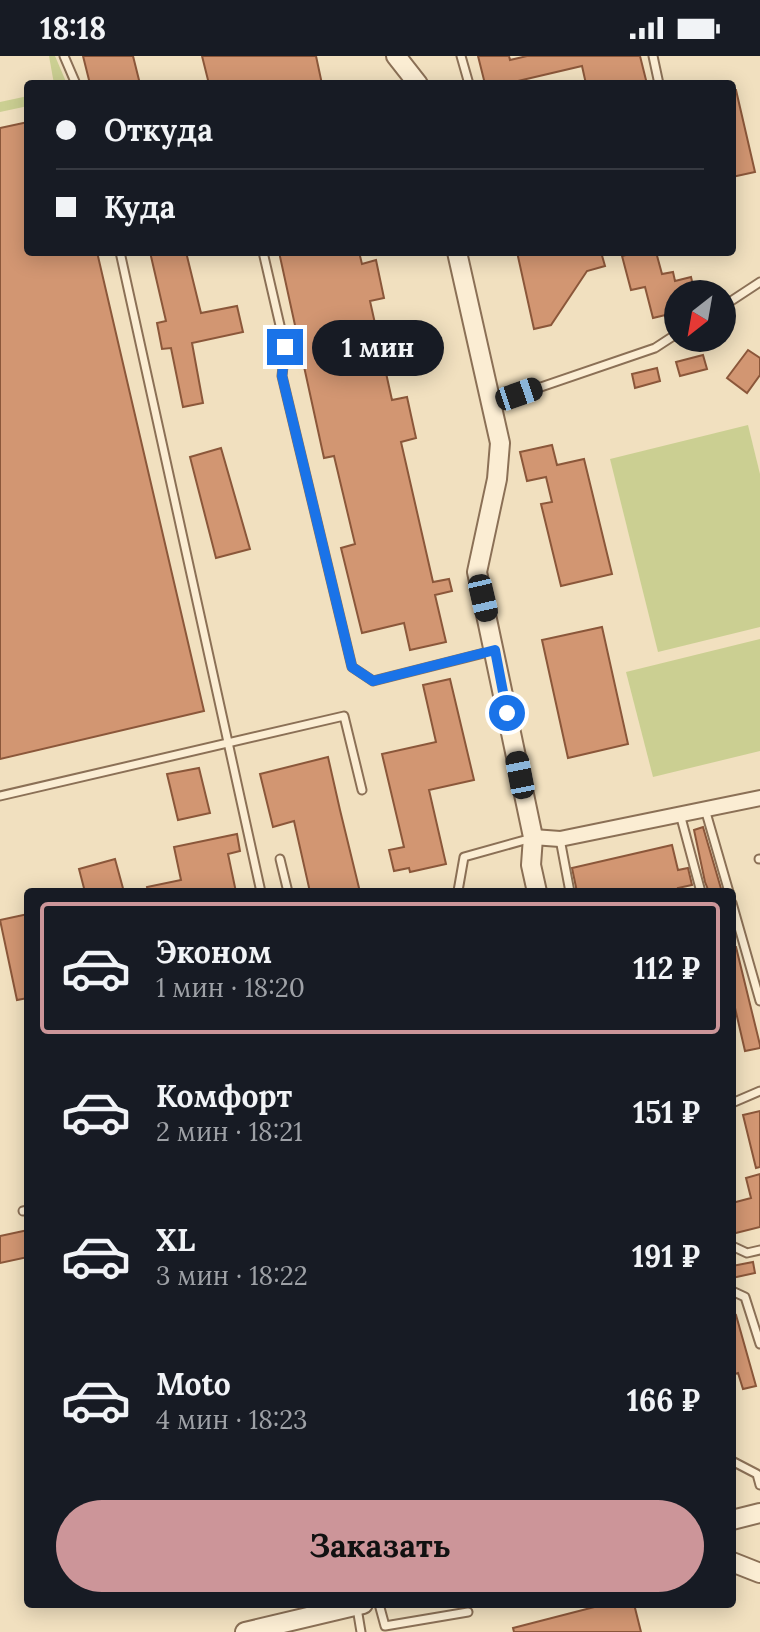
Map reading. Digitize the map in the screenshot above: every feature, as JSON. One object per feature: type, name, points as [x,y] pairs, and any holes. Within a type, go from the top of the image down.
[{"type":"street","points":[[396,56],[415,80]]},
{"type":"street","points":[[458,256],[500,443],[497,479],[477,572],[533,837],[531,865],[536,888]]},
{"type":"street","points":[[533,837],[560,839],[760,798]]},
{"type":"street","points":[[736,1519],[760,1513]]},
{"type":"street","points":[[736,1564],[760,1573]]},
{"type":"street","points":[[245,1632],[347,1608]]},
{"type":"lane","points":[[64,56],[74,80]]},
{"type":"lane","points":[[461,56],[468,80]]},
{"type":"lane","points":[[653,56],[658,80]]},
{"type":"lane","points":[[121,256],[260,888]]},
{"type":"lane","points":[[264,256],[285,347],[282,376],[352,667],[373,681],[495,650]]},
{"type":"lane","points":[[736,298],[760,282]]},
{"type":"lane","points":[[492,404],[655,348],[664,342]]},
{"type":"lane","points":[[0,796],[344,716],[362,790]]},
{"type":"lane","points":[[705,809],[728,888]]},
{"type":"lane","points":[[680,814],[700,888]]},
{"type":"lane","points":[[459,888],[464,857],[533,837]]},
{"type":"lane","points":[[560,839],[569,888]]},
{"type":"lane","points":[[280,859],[287,888]]},
{"type":"lane","points":[[736,917],[760,1001]]},
{"type":"lane","points":[[736,1101],[760,1091]]},
{"type":"lane","points":[[736,1248],[747,1253],[760,1250]]},
{"type":"lane","points":[[736,1293],[745,1297],[760,1344]]},
{"type":"lane","points":[[736,1463],[757,1474],[760,1485]]},
{"type":"lane","points":[[360,1608],[361,1632]]},
{"type":"lane","points":[[380,1608],[386,1629],[468,1612]]},
{"type":"green space","points":[[49,56],[55,56],[65,80],[53,80]]},
{"type":"green space","points":[[24,97],[24,107],[0,112],[0,102]]},
{"type":"green space","points":[[748,425],[760,474],[760,627],[658,652],[610,459]]},
{"type":"green space","points":[[760,639],[760,751],[653,777],[626,672]]},
{"type":"building","points":[[83,56],[133,56],[139,80],[89,80]]},
{"type":"building","points":[[202,56],[316,56],[321,80],[208,80]]},
{"type":"building","points":[[478,56],[509,56],[510,60],[527,56],[640,56],[646,80],[585,80],[582,66],[522,80],[484,80]]},
{"type":"building","points":[[736,90],[755,172],[736,176]]},
{"type":"building","points":[[24,123],[24,256],[98,256],[204,711],[0,759],[0,128]]},
{"type":"building","points":[[151,256],[187,256],[201,313],[237,306],[243,332],[192,343],[203,403],[183,407],[171,348],[162,349],[157,323],[166,321]]},
{"type":"building","points":[[280,256],[360,256],[362,264],[376,260],[384,298],[370,301],[392,400],[407,397],[416,438],[401,442],[433,582],[449,579],[452,591],[435,595],[446,642],[410,650],[404,623],[362,633],[341,548],[355,544],[334,456],[324,458]]},
{"type":"building","points":[[518,256],[602,256],[605,266],[587,271],[551,325],[534,329]]},
{"type":"building","points":[[622,256],[657,256],[662,274],[673,272],[675,280],[664,280],[664,315],[653,318],[645,287],[631,290]]},
{"type":"building","points":[[748,350],[760,358],[760,375],[747,393],[727,378]]},
{"type":"building","points":[[703,355],[707,369],[680,376],[676,362]]},
{"type":"building","points":[[657,368],[660,381],[635,388],[632,374]]},
{"type":"building","points":[[552,445],[557,465],[584,459],[612,574],[561,586],[541,504],[552,502],[546,477],[527,481],[520,452]]},
{"type":"building","points":[[221,448],[250,549],[216,558],[190,457]]},
{"type":"building","points":[[602,627],[628,744],[568,758],[542,640]]},
{"type":"building","points":[[450,679],[474,780],[429,790],[446,864],[410,872],[409,868],[394,871],[389,850],[404,847],[382,754],[436,742],[423,685]]},
{"type":"building","points":[[328,757],[359,888],[309,888],[294,821],[273,827],[260,774]]},
{"type":"building","points":[[199,768],[210,813],[178,820],[167,774]]},
{"type":"building","points":[[703,827],[721,888],[707,888],[694,830]]},
{"type":"building","points":[[237,834],[240,851],[228,854],[235,888],[147,888],[181,880],[174,847]]},
{"type":"building","points":[[672,845],[678,870],[688,868],[692,885],[678,888],[576,888],[572,868]]},
{"type":"building","points":[[115,859],[123,888],[84,888],[79,869]]},
{"type":"building","points":[[24,915],[24,999],[17,1000],[0,920]]},
{"type":"building","points":[[736,947],[760,1045],[760,1048],[745,1051],[736,1012]]},
{"type":"building","points":[[760,1111],[760,1167],[756,1168],[743,1115]]},
{"type":"building","points":[[760,1174],[760,1227],[736,1233],[736,1202],[751,1198],[746,1178]]},
{"type":"building","points":[[24,1231],[24,1258],[0,1263],[0,1236]]},
{"type":"building","points":[[753,1262],[755,1273],[736,1277],[736,1265]]},
{"type":"building","points":[[736,1315],[756,1386],[743,1389],[738,1373]]},
{"type":"building","points":[[590,1608],[635,1608],[641,1632],[514,1632],[513,1628]]},
{"type":"route","points":[[285,347],[282,376],[352,667],[373,681],[495,650],[507,713]]}]
